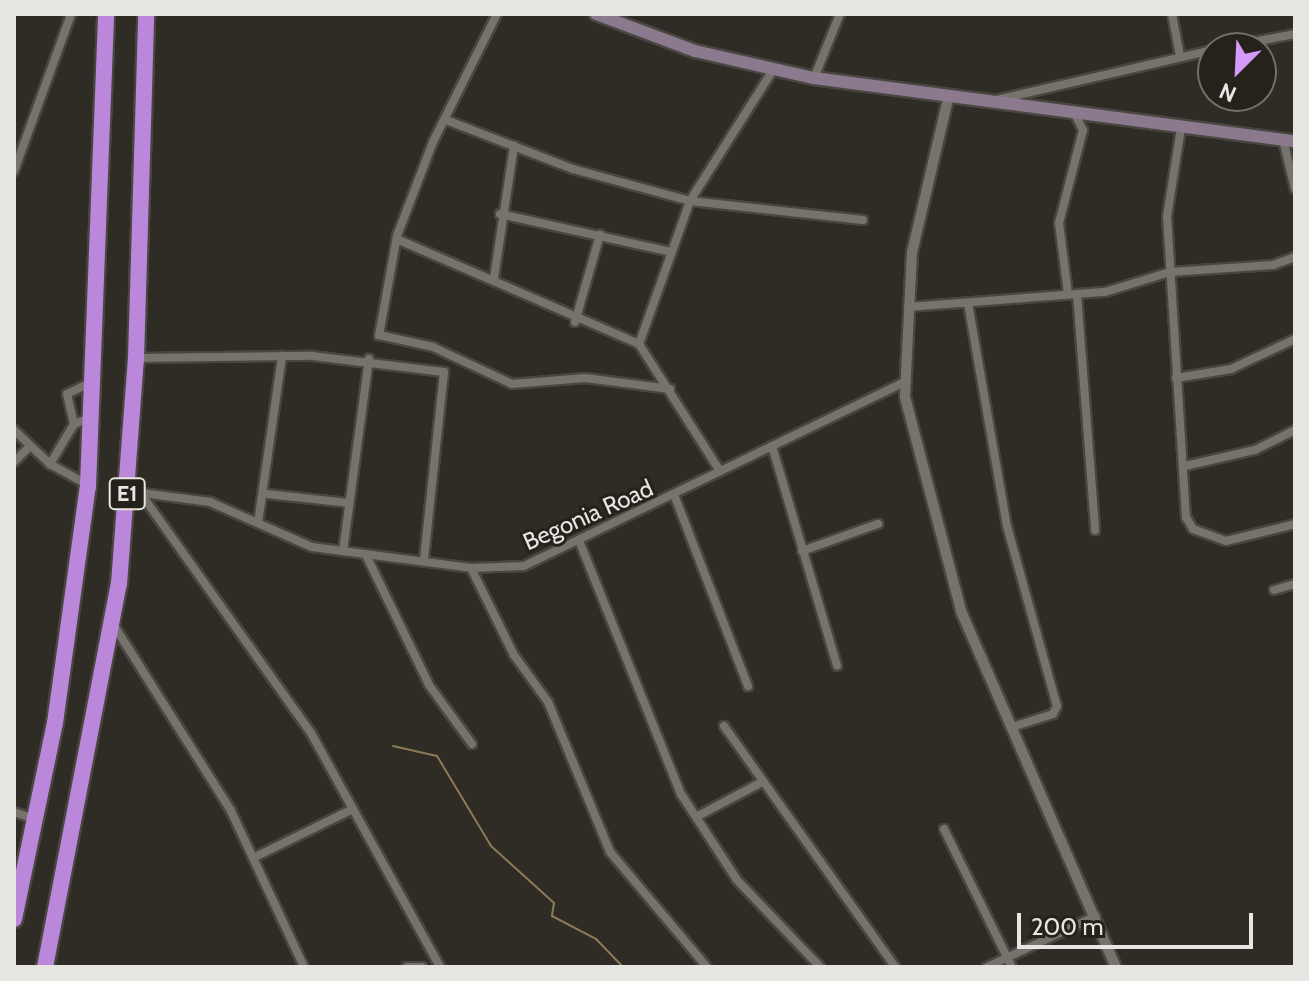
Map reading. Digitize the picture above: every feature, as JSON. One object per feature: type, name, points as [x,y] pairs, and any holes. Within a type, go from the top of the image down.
[{"type":"highway","name":"E1","points":[[14,919],[18,877],[37,820],[88,486],[95,381],[106,14]]},
{"type":"highway","name":"E1","points":[[45,967],[113,624],[133,491],[146,14]]},
{"type":"main road","points":[[596,14],[695,51],[814,78],[982,104],[1289,141]]},
{"type":"street","points":[[14,171],[71,14]]},
{"type":"street","points":[[497,14],[446,120],[399,240],[378,330],[384,338],[433,347],[512,384],[585,378],[670,389]]},
{"type":"street","points":[[814,78],[840,14]]},
{"type":"street","points":[[1172,14],[1180,56]]},
{"type":"street","points":[[982,104],[1197,53]]},
{"type":"street","points":[[639,344],[690,201],[773,70]]},
{"type":"street","points":[[948,99],[912,252],[905,382],[961,611],[1097,916],[1116,967]]},
{"type":"street","points":[[1076,116],[1083,130],[1059,223],[1073,294],[1095,530]]},
{"type":"street","points":[[446,120],[690,201],[863,220]]},
{"type":"street","points":[[1181,128],[1167,216],[1176,378],[1193,529],[1226,541],[1295,524]]},
{"type":"street","points":[[1289,141],[1294,185]]},
{"type":"street","points":[[494,278],[500,214],[514,145]]},
{"type":"street","points":[[500,214],[671,252]]},
{"type":"street","points":[[575,322],[600,235]]},
{"type":"street","points":[[399,240],[494,278],[575,322],[639,344],[720,471]]},
{"type":"street","points":[[908,307],[1073,294],[1150,283],[1170,272],[1248,268],[1295,257]]},
{"type":"street","points":[[968,303],[1007,526],[1057,706],[1053,714],[1012,727]]},
{"type":"street","points":[[1176,378],[1231,369],[1295,339]]},
{"type":"street","points":[[258,523],[267,494],[282,356]]},
{"type":"street","points":[[136,359],[282,356],[369,359],[445,374],[424,560]]},
{"type":"street","points":[[343,551],[369,359]]},
{"type":"street","points":[[74,424],[69,389],[95,381]]},
{"type":"street","name":"Begonia Road","points":[[133,491],[210,502],[299,544],[471,568],[538,564],[675,497],[720,471],[905,382]]},
{"type":"street","points":[[50,464],[74,424],[92,417]]},
{"type":"street","points":[[14,430],[50,464],[88,486]]},
{"type":"street","points":[[1185,466],[1255,450],[1295,430]]},
{"type":"street","points":[[772,446],[837,666]]},
{"type":"street","points":[[14,462],[29,447]]},
{"type":"street","points":[[133,491],[311,733],[440,967]]},
{"type":"street","points":[[267,494],[348,503]]},
{"type":"street","points":[[675,497],[748,686]]},
{"type":"street","points":[[802,551],[878,524]]},
{"type":"street","points":[[580,543],[639,680],[658,750],[737,880],[820,967]]},
{"type":"street","points":[[366,555],[429,685],[472,744]]},
{"type":"street","points":[[471,568],[514,655],[548,702],[610,852],[707,967]]},
{"type":"street","points":[[1274,590],[1295,584]]},
{"type":"street","points":[[113,624],[253,858],[304,967]]},
{"type":"street","points":[[724,726],[895,967]]},
{"type":"street","points":[[696,817],[762,782]]},
{"type":"street","points":[[253,858],[353,809]]},
{"type":"street","points":[[14,812],[37,820]]},
{"type":"street","points":[[944,829],[1012,955],[1012,967]]},
{"type":"street","points":[[987,967],[1097,916]]},
{"type":"street","points":[[407,967],[422,967]]},
{"type":"waterway","points":[[393,746],[437,756],[491,846],[554,903],[552,916],[596,939],[623,967]]}]
